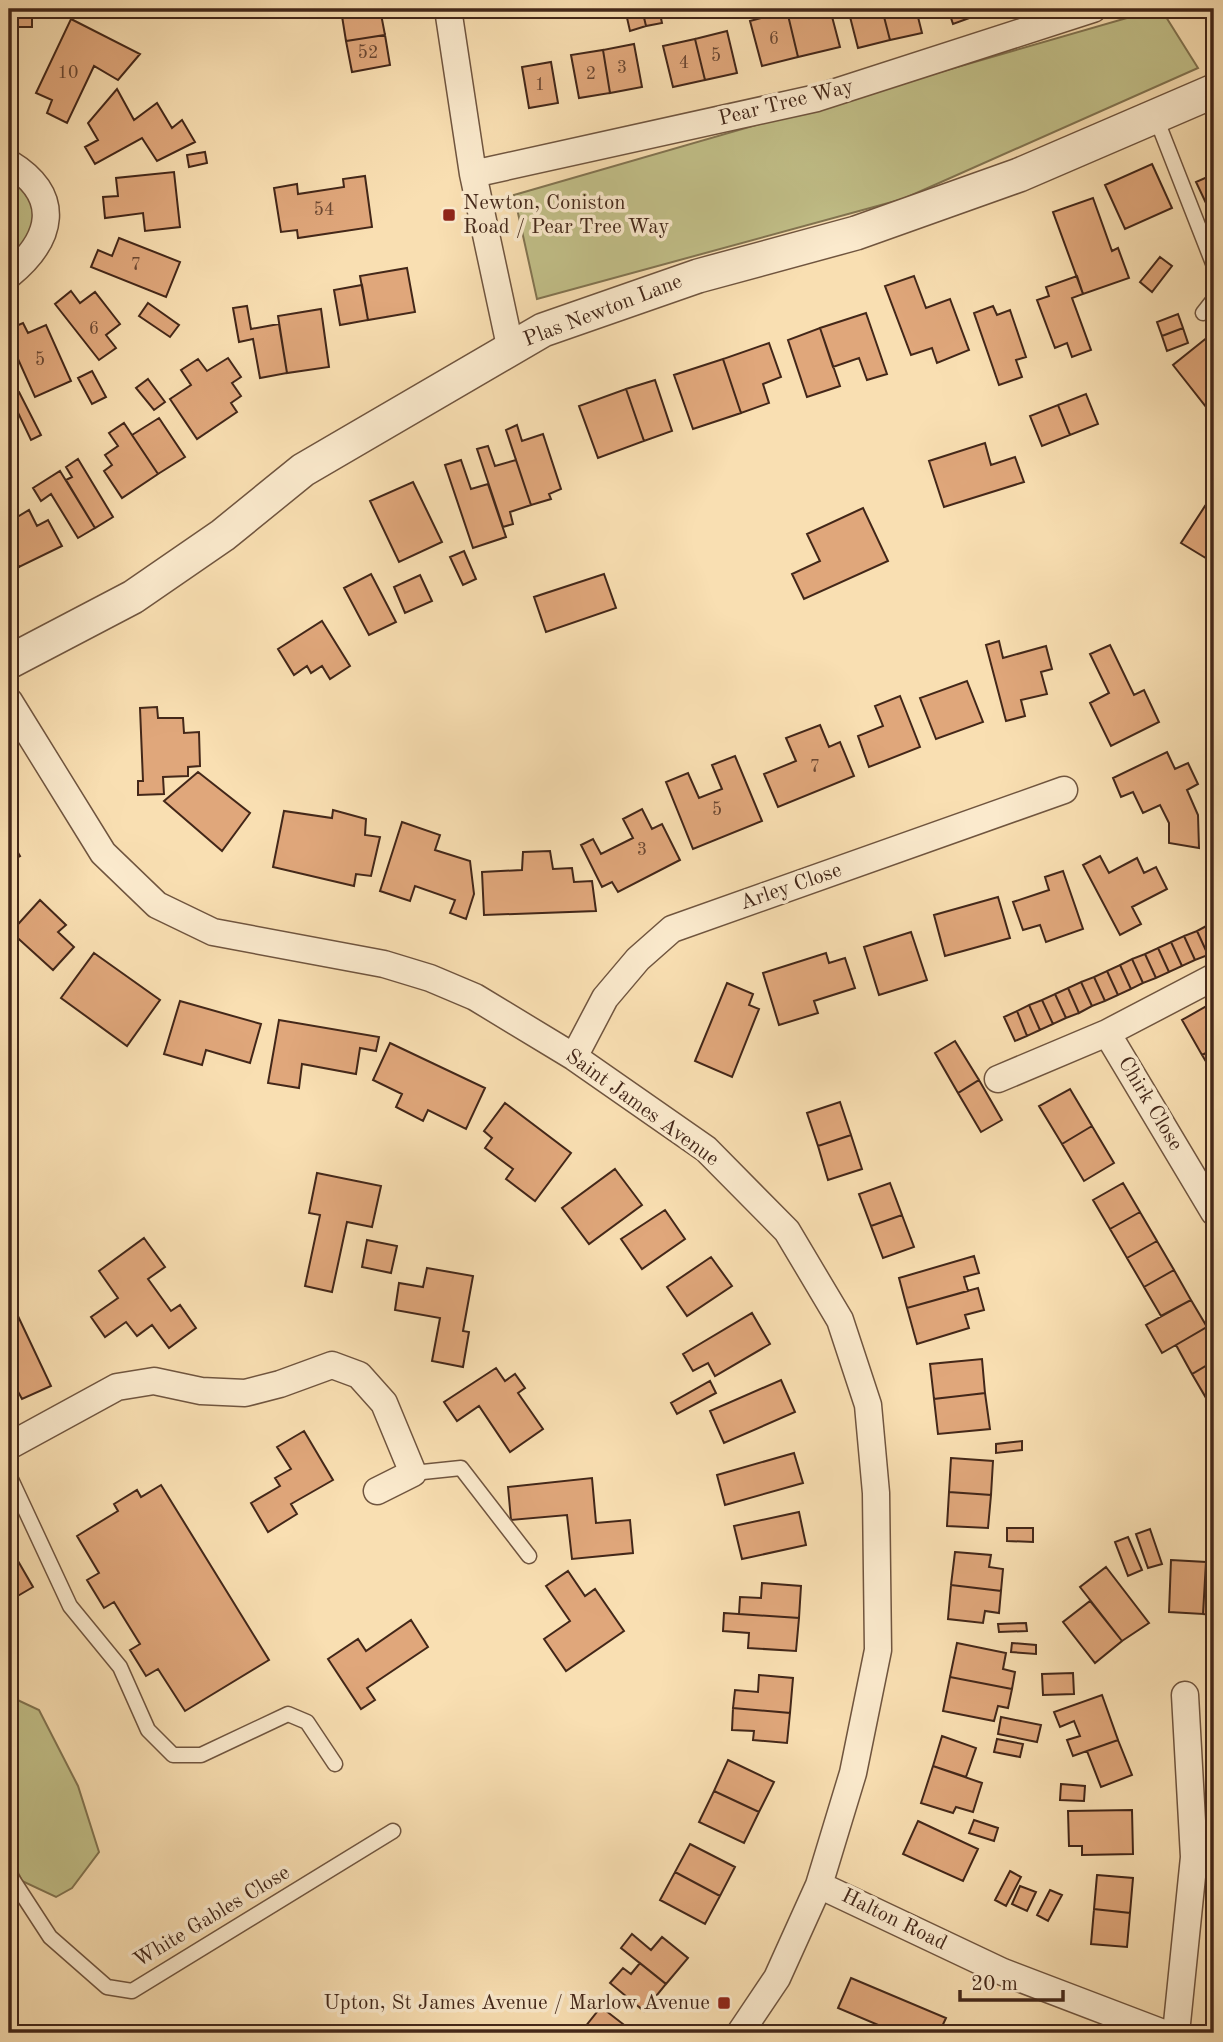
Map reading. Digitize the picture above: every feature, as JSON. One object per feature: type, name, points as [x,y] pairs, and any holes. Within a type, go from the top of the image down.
[{"type":"street","points":[[448,9],[473,173],[510,346]]},
{"type":"street","name":"Pear Tree Way","points":[[473,173],[817,98],[1093,9]]},
{"type":"street","name":"Plas Newton Lane","points":[[9,662],[133,597],[223,536],[303,470],[510,346],[543,330],[698,276],[867,229],[1019,175],[1214,91]]},
{"type":"street","points":[[9,163],[30,176],[36,187],[42,199],[46,231],[30,257],[9,275]]},
{"type":"street","name":"Saint James Avenue","points":[[9,701],[103,853],[157,905],[213,932],[384,964],[430,978],[475,997],[574,1057],[706,1149],[787,1231],[840,1320],[868,1405],[876,1493],[878,1650],[853,1773],[819,1885],[777,1978],[740,2033]]},
{"type":"street","name":"Arley Close","points":[[574,1057],[605,998],[638,958],[671,929],[1064,790]]},
{"type":"street","name":"Chirk Close","points":[[998,1079],[1107,1033],[1214,977]]},
{"type":"street","name":"Chirk Close","points":[[1107,1033],[1214,1212]]},
{"type":"street","points":[[9,1446],[117,1387],[154,1381],[201,1391],[245,1393],[332,1366],[359,1375],[384,1403],[413,1474],[377,1491]]},
{"type":"street","points":[[1177,2033],[1194,1857],[1185,1695]]},
{"type":"street","name":"Halton Road","points":[[819,1885],[1003,1972],[1163,2033]]},
{"type":"lane","points":[[1156,118],[1214,266]]},
{"type":"lane","points":[[1203,313],[1214,299]]},
{"type":"lane","points":[[413,1474],[461,1468],[529,1556]]},
{"type":"lane","points":[[9,1475],[70,1605],[120,1667],[148,1730],[173,1755],[201,1755],[288,1714],[307,1722],[335,1765]]},
{"type":"lane","name":"White Gables Close","points":[[9,1874],[50,1937],[107,1987],[132,1991],[393,1831]]},
{"type":"shaded area","points":[[1161,9],[1198,68],[903,199],[537,299],[514,195]]},
{"type":"shaded area","points":[[9,163],[46,231],[9,275]]},
{"type":"shaded area","points":[[9,1696],[39,1710],[78,1786],[99,1852],[72,1888],[56,1897],[22,1881],[9,1854]]},
{"type":"building","points":[[9,9],[32,9],[32,27],[9,27]]},
{"type":"building","points":[[380,9],[385,35],[346,41],[341,10]]},
{"type":"building","points":[[625,9],[642,9],[646,26],[630,31]]},
{"type":"building","points":[[642,9],[659,9],[662,23],[646,26]]},
{"type":"building","points":[[830,9],[840,47],[798,57],[787,11]]},
{"type":"building","points":[[848,9],[882,9],[890,40],[858,48]]},
{"type":"building","points":[[882,9],[916,9],[922,33],[890,40]]},
{"type":"building","points":[[948,9],[982,9],[983,13],[953,24]]},
{"type":"building","points":[[787,11],[798,57],[762,66],[750,21]]},
{"type":"building","points":[[71,19],[140,54],[118,80],[94,66],[67,123],[47,113],[52,100],[36,93]]},
{"type":"building","points":[[727,31],[737,73],[705,80],[695,39]]},
{"type":"building","points":[[385,35],[390,65],[352,72],[346,41]]},
{"type":"building","points":[[695,39],[705,80],[673,87],[663,46]]},
{"type":"building","points":[[9,40],[14,105],[9,106]]},
{"type":"building","points":[[634,44],[642,87],[610,93],[603,50]]},
{"type":"building","points":[[603,50],[610,93],[579,98],[571,55]]},
{"type":"building","points":[[551,62],[558,103],[529,108],[522,67]]},
{"type":"building","points":[[117,89],[134,120],[157,103],[172,128],[182,120],[195,142],[157,161],[142,138],[95,164],[85,147],[98,140],[88,123]]},
{"type":"building","points":[[205,152],[207,163],[189,167],[187,155]]},
{"type":"building","points":[[1152,164],[1172,208],[1125,229],[1105,185]]},
{"type":"building","points":[[174,172],[180,227],[145,231],[143,213],[105,218],[103,197],[118,196],[116,178]]},
{"type":"building","points":[[1214,174],[1214,220],[1196,182]]},
{"type":"building","points":[[365,176],[372,227],[298,238],[297,230],[281,232],[274,188],[297,184],[298,194],[344,187],[343,179]]},
{"type":"building","points":[[1093,198],[1112,251],[1118,248],[1129,278],[1083,294],[1053,212]]},
{"type":"building","points":[[119,238],[180,262],[166,297],[91,267],[98,250],[112,256]]},
{"type":"building","points":[[1160,257],[1172,266],[1152,292],[1140,282]]},
{"type":"building","points":[[407,268],[415,312],[368,320],[360,276]]},
{"type":"building","points":[[914,276],[926,308],[950,299],[969,350],[937,363],[932,348],[911,355],[885,286]]},
{"type":"building","points":[[1077,276],[1083,294],[1072,298],[1091,350],[1072,357],[1067,343],[1055,348],[1037,300],[1049,296],[1046,287]]},
{"type":"building","points":[[362,285],[368,320],[340,325],[334,290]]},
{"type":"building","points":[[71,291],[80,303],[95,292],[120,324],[106,335],[116,348],[99,360],[55,304]]},
{"type":"building","points":[[148,303],[179,325],[170,337],[139,316]]},
{"type":"building","points":[[247,306],[251,329],[279,324],[287,373],[260,378],[253,339],[239,342],[233,308]]},
{"type":"building","points":[[993,306],[997,315],[1010,310],[1026,357],[1016,360],[1022,377],[999,385],[974,313]]},
{"type":"building","points":[[321,309],[329,367],[287,373],[278,316]]},
{"type":"building","points":[[866,313],[887,374],[867,380],[859,358],[833,367],[820,328]]},
{"type":"building","points":[[1178,314],[1183,328],[1162,336],[1157,322]]},
{"type":"building","points":[[23,323],[28,333],[46,325],[71,381],[35,397],[9,339],[9,329]]},
{"type":"building","points":[[820,328],[840,386],[807,397],[788,340]]},
{"type":"building","points":[[1183,328],[1188,343],[1167,351],[1162,336]]},
{"type":"building","points":[[1214,332],[1214,417],[1173,365]]},
{"type":"building","points":[[769,343],[781,377],[763,384],[769,403],[741,413],[723,359]]},
{"type":"building","points":[[228,358],[241,377],[232,383],[241,396],[231,403],[237,412],[197,439],[170,399],[191,385],[181,370],[198,359],[207,371]]},
{"type":"building","points":[[723,359],[741,413],[693,429],[674,375]]},
{"type":"building","points":[[92,371],[106,397],[92,404],[78,378]]},
{"type":"building","points":[[148,379],[165,402],[154,410],[136,388]]},
{"type":"building","points":[[655,380],[672,431],[644,441],[626,389]]},
{"type":"building","points":[[626,389],[644,441],[598,458],[579,406]]},
{"type":"building","points":[[19,392],[41,435],[31,440],[10,396]]},
{"type":"building","points":[[1086,394],[1098,424],[1070,435],[1058,405]]},
{"type":"building","points":[[1058,405],[1070,435],[1042,446],[1030,416]]},
{"type":"building","points":[[159,418],[185,457],[158,474],[132,435]]},
{"type":"building","points":[[124,423],[158,474],[122,498],[104,471],[112,465],[105,455],[118,446],[109,433]]},
{"type":"building","points":[[517,425],[522,441],[543,434],[561,489],[549,494],[551,499],[531,505],[506,430]]},
{"type":"building","points":[[985,443],[991,465],[1015,457],[1024,482],[944,507],[929,461]]},
{"type":"building","points":[[488,446],[495,466],[516,460],[531,505],[510,512],[513,524],[503,527],[477,449]]},
{"type":"building","points":[[78,459],[113,517],[95,528],[66,480],[72,477],[66,467]]},
{"type":"building","points":[[461,460],[471,489],[488,484],[506,537],[473,548],[445,465]]},
{"type":"building","points":[[60,471],[95,528],[78,538],[51,494],[41,501],[33,488]]},
{"type":"building","points":[[413,482],[442,542],[399,562],[370,501]]},
{"type":"building","points":[[1205,506],[1214,512],[1214,563],[1181,543]]},
{"type":"building","points":[[863,508],[888,561],[804,599],[792,574],[820,561],[807,534]]},
{"type":"building","points":[[29,510],[37,526],[48,520],[62,546],[19,567],[9,547],[9,522]]},
{"type":"building","points":[[9,547],[19,567],[9,573]]},
{"type":"building","points":[[464,551],[476,579],[463,585],[450,557]]},
{"type":"building","points":[[371,574],[396,622],[369,635],[344,588]]},
{"type":"building","points":[[604,574],[616,608],[546,632],[534,597]]},
{"type":"building","points":[[420,575],[432,601],[405,613],[394,587]]},
{"type":"building","points":[[322,621],[350,666],[330,679],[322,666],[311,673],[307,666],[294,675],[278,649]]},
{"type":"building","points":[[999,641],[1003,658],[1046,646],[1052,669],[1041,672],[1047,694],[1021,700],[1025,716],[1006,721],[986,645]]},
{"type":"building","points":[[1110,645],[1134,695],[1144,690],[1159,722],[1111,746],[1090,703],[1109,693],[1090,654]]},
{"type":"building","points":[[967,681],[983,722],[936,739],[920,698]]},
{"type":"building","points":[[900,696],[920,747],[869,767],[858,736],[883,726],[875,706]]},
{"type":"building","points":[[157,707],[158,718],[183,718],[184,733],[199,732],[200,766],[188,767],[188,776],[163,777],[164,794],[138,795],[138,781],[143,781],[140,708]]},
{"type":"building","points":[[820,725],[829,747],[840,742],[854,776],[778,807],[764,774],[796,761],[786,738]]},
{"type":"building","points":[[1167,752],[1175,769],[1188,763],[1198,784],[1187,790],[1198,815],[1199,848],[1169,843],[1169,823],[1160,805],[1143,813],[1133,792],[1121,797],[1113,778]]},
{"type":"building","points":[[735,756],[762,821],[693,849],[666,782],[688,773],[699,798],[722,789],[712,765]]},
{"type":"building","points":[[198,772],[250,813],[222,851],[164,801]]},
{"type":"building","points":[[642,809],[652,829],[662,824],[680,860],[618,892],[612,882],[602,887],[581,845],[593,839],[601,854],[633,838],[623,819]]},
{"type":"building","points":[[333,810],[366,819],[365,835],[380,837],[371,876],[356,874],[354,886],[273,867],[284,811],[332,818]]},
{"type":"building","points":[[402,822],[440,835],[435,850],[470,861],[474,894],[466,919],[450,913],[455,900],[415,886],[410,901],[380,891]]},
{"type":"building","points":[[9,837],[20,856],[9,862]]},
{"type":"building","points":[[550,851],[553,869],[572,868],[574,882],[592,881],[596,911],[484,915],[482,872],[522,870],[523,852]]},
{"type":"building","points":[[1100,856],[1109,873],[1137,858],[1144,873],[1156,867],[1167,889],[1132,907],[1141,924],[1120,935],[1083,865]]},
{"type":"building","points":[[1063,871],[1083,929],[1046,942],[1040,925],[1023,930],[1013,902],[1049,890],[1045,877]]},
{"type":"building","points":[[998,897],[1010,938],[945,956],[934,915]]},
{"type":"building","points":[[40,900],[66,925],[58,932],[74,947],[53,970],[11,932]]},
{"type":"building","points":[[1210,924],[1214,934],[1214,952],[1208,955],[1197,931]]},
{"type":"building","points":[[1197,931],[1208,955],[1195,960],[1184,936]]},
{"type":"building","points":[[911,932],[927,980],[879,995],[864,947]]},
{"type":"building","points":[[1184,936],[1195,960],[1182,966],[1171,942]]},
{"type":"building","points":[[1171,942],[1182,966],[1169,972],[1158,948]]},
{"type":"building","points":[[1158,948],[1169,972],[1156,978],[1145,954]]},
{"type":"building","points":[[94,953],[160,1000],[127,1046],[61,998]]},
{"type":"building","points":[[826,953],[829,963],[845,958],[855,988],[814,1001],[818,1013],[779,1025],[763,973]]},
{"type":"building","points":[[1145,954],[1156,978],[1143,983],[1132,959]]},
{"type":"building","points":[[1132,959],[1143,983],[1131,989],[1120,965]]},
{"type":"building","points":[[1120,965],[1131,989],[1118,995],[1107,971]]},
{"type":"building","points":[[1107,971],[1118,995],[1105,1001],[1094,977]]},
{"type":"building","points":[[1094,977],[1105,1001],[1092,1006],[1081,982]]},
{"type":"building","points":[[1081,982],[1092,1006],[1079,1013],[1068,988]]},
{"type":"building","points":[[727,983],[753,994],[749,1005],[759,1009],[732,1077],[695,1061]]},
{"type":"building","points":[[1068,988],[1079,1013],[1066,1018],[1055,994]]},
{"type":"building","points":[[1055,994],[1066,1018],[1053,1024],[1042,1000]]},
{"type":"building","points":[[1042,1000],[1053,1024],[1040,1030],[1029,1005]]},
{"type":"building","points":[[180,1001],[261,1024],[250,1063],[206,1050],[202,1065],[164,1054]]},
{"type":"building","points":[[1212,1003],[1214,1049],[1202,1055],[1182,1020]]},
{"type":"building","points":[[1029,1005],[1040,1030],[1027,1036],[1017,1011]]},
{"type":"building","points":[[1017,1011],[1027,1036],[1015,1041],[1004,1017]]},
{"type":"building","points":[[279,1020],[379,1037],[376,1051],[360,1048],[356,1074],[302,1064],[299,1088],[268,1083]]},
{"type":"building","points":[[955,1041],[979,1080],[958,1093],[935,1053]]},
{"type":"building","points":[[390,1043],[485,1088],[466,1129],[428,1110],[423,1121],[396,1107],[402,1094],[373,1080]]},
{"type":"building","points":[[1214,1049],[1214,1075],[1202,1055]]},
{"type":"building","points":[[979,1080],[1002,1120],[981,1132],[958,1093]]},
{"type":"building","points":[[1070,1089],[1092,1126],[1062,1144],[1039,1106]]},
{"type":"building","points":[[840,1102],[851,1135],[818,1146],[807,1113]]},
{"type":"building","points":[[505,1103],[571,1153],[535,1201],[506,1179],[513,1169],[485,1148],[492,1138],[484,1131]]},
{"type":"building","points":[[1092,1126],[1114,1163],[1084,1181],[1062,1144]]},
{"type":"building","points":[[851,1135],[862,1169],[828,1180],[818,1146]]},
{"type":"building","points":[[615,1169],[642,1205],[589,1244],[562,1208]]},
{"type":"building","points":[[317,1173],[381,1186],[372,1227],[347,1222],[332,1292],[305,1286],[320,1215],[309,1213]]},
{"type":"building","points":[[890,1183],[902,1215],[871,1226],[859,1194]]},
{"type":"building","points":[[1123,1183],[1140,1212],[1110,1229],[1093,1200]]},
{"type":"building","points":[[665,1210],[685,1239],[642,1269],[621,1239]]},
{"type":"building","points":[[1140,1212],[1157,1241],[1127,1258],[1110,1229]]},
{"type":"building","points":[[902,1215],[914,1247],[883,1258],[871,1226]]},
{"type":"building","points":[[144,1238],[165,1267],[148,1279],[171,1311],[180,1305],[196,1328],[169,1348],[152,1325],[137,1336],[126,1322],[105,1337],[91,1317],[118,1298],[99,1271]]},
{"type":"building","points":[[367,1240],[397,1246],[391,1273],[362,1267]]},
{"type":"building","points":[[1157,1241],[1174,1270],[1144,1287],[1127,1258]]},
{"type":"building","points":[[974,1256],[979,1273],[964,1277],[968,1291],[907,1308],[899,1278]]},
{"type":"building","points":[[711,1257],[732,1286],[687,1316],[667,1287]]},
{"type":"building","points":[[427,1268],[473,1276],[463,1331],[469,1332],[463,1367],[432,1361],[440,1318],[395,1310],[399,1283],[423,1287]]},
{"type":"building","points":[[1174,1270],[1191,1300],[1161,1316],[1144,1287]]},
{"type":"building","points":[[978,1288],[984,1310],[965,1315],[969,1328],[917,1344],[907,1308]]},
{"type":"building","points":[[1191,1300],[1207,1327],[1162,1353],[1146,1325]]},
{"type":"building","points":[[752,1313],[770,1344],[715,1376],[708,1363],[693,1371],[683,1354]]},
{"type":"building","points":[[17,1314],[51,1386],[22,1399],[9,1375],[9,1318]]},
{"type":"building","points":[[1207,1327],[1214,1341],[1214,1361],[1192,1374],[1176,1345]]},
{"type":"building","points":[[982,1359],[985,1393],[934,1399],[930,1364]]},
{"type":"building","points":[[1214,1361],[1214,1400],[1209,1403],[1192,1374]]},
{"type":"building","points":[[496,1368],[505,1381],[515,1374],[525,1388],[518,1393],[543,1429],[510,1452],[479,1406],[457,1421],[444,1402]]},
{"type":"building","points":[[781,1380],[795,1412],[724,1443],[710,1411]]},
{"type":"building","points":[[710,1381],[716,1393],[677,1414],[671,1403]]},
{"type":"building","points":[[985,1393],[990,1429],[938,1434],[934,1399]]},
{"type":"building","points":[[304,1431],[333,1480],[291,1504],[297,1514],[268,1532],[251,1503],[280,1486],[275,1478],[291,1469],[277,1447]]},
{"type":"building","points":[[1022,1441],[1022,1450],[996,1453],[996,1444]]},
{"type":"building","points":[[794,1453],[803,1483],[725,1505],[717,1475]]},
{"type":"building","points":[[951,1458],[993,1461],[991,1495],[949,1492]]},
{"type":"building","points":[[592,1478],[596,1523],[630,1520],[633,1553],[572,1559],[567,1515],[511,1520],[508,1487]]},
{"type":"building","points":[[161,1485],[269,1660],[185,1711],[158,1669],[146,1676],[130,1650],[140,1644],[114,1602],[104,1608],[87,1580],[99,1573],[77,1536],[118,1511],[114,1504],[137,1490],[141,1497]]},
{"type":"building","points":[[949,1492],[991,1495],[988,1528],[947,1526]]},
{"type":"building","points":[[799,1512],[806,1545],[742,1559],[734,1526]]},
{"type":"building","points":[[1007,1528],[1033,1528],[1033,1542],[1007,1541]]},
{"type":"building","points":[[1150,1529],[1162,1564],[1148,1568],[1136,1534]]},
{"type":"building","points":[[1128,1537],[1142,1570],[1128,1576],[1115,1542]]},
{"type":"building","points":[[955,1552],[991,1555],[989,1567],[1003,1569],[1001,1591],[951,1585]]},
{"type":"building","points":[[1171,1560],[1206,1562],[1203,1614],[1169,1612]]},
{"type":"building","points":[[18,1561],[33,1587],[9,1601],[9,1566]]},
{"type":"building","points":[[1206,1562],[1214,1562],[1214,1615],[1203,1614]]},
{"type":"building","points":[[1106,1567],[1149,1623],[1122,1641],[1080,1587]]},
{"type":"building","points":[[568,1571],[585,1596],[595,1589],[624,1631],[566,1671],[544,1639],[570,1621],[546,1586]]},
{"type":"building","points":[[762,1583],[801,1586],[799,1618],[739,1614],[740,1597],[761,1598]]},
{"type":"building","points":[[951,1585],[1001,1591],[999,1613],[985,1611],[983,1623],[948,1619]]},
{"type":"building","points":[[1090,1601],[1122,1641],[1095,1663],[1063,1622]]},
{"type":"building","points":[[724,1613],[799,1618],[796,1651],[748,1648],[749,1633],[723,1631]]},
{"type":"building","points":[[411,1620],[428,1647],[367,1688],[375,1700],[361,1709],[328,1659],[358,1639],[366,1651]]},
{"type":"building","points":[[1026,1623],[1027,1631],[999,1632],[998,1624]]},
{"type":"building","points":[[957,1643],[1006,1653],[1003,1669],[1015,1672],[1012,1689],[950,1677]]},
{"type":"building","points":[[1012,1643],[1036,1645],[1036,1654],[1011,1652]]},
{"type":"building","points":[[1073,1673],[1074,1694],[1043,1695],[1042,1674]]},
{"type":"building","points":[[759,1675],[793,1678],[790,1713],[733,1708],[735,1690],[758,1692]]},
{"type":"building","points":[[950,1677],[1012,1689],[1008,1708],[998,1706],[994,1721],[943,1711]]},
{"type":"building","points":[[1102,1695],[1118,1740],[1073,1756],[1067,1740],[1080,1736],[1074,1721],[1060,1727],[1054,1712]]},
{"type":"building","points":[[733,1708],[790,1713],[787,1743],[753,1740],[754,1731],[732,1730]]},
{"type":"building","points":[[1001,1717],[1041,1725],[1037,1742],[998,1734]]},
{"type":"building","points":[[942,1736],[976,1748],[966,1777],[933,1766]]},
{"type":"building","points":[[997,1739],[1023,1744],[1020,1757],[994,1752]]},
{"type":"building","points":[[1118,1740],[1132,1775],[1101,1787],[1087,1751]]},
{"type":"building","points":[[728,1760],[774,1782],[759,1812],[714,1791]]},
{"type":"building","points":[[933,1766],[982,1783],[973,1812],[956,1807],[953,1813],[921,1803]]},
{"type":"building","points":[[1061,1784],[1085,1786],[1084,1801],[1060,1800]]},
{"type":"building","points":[[714,1791],[759,1812],[744,1843],[699,1822]]},
{"type":"building","points":[[1132,1810],[1133,1854],[1082,1855],[1082,1846],[1069,1846],[1068,1811]]},
{"type":"building","points":[[974,1820],[998,1828],[994,1841],[969,1833]]},
{"type":"building","points":[[918,1821],[978,1849],[963,1881],[903,1854]]},
{"type":"building","points":[[690,1844],[735,1867],[720,1896],[675,1872]]},
{"type":"building","points":[[1010,1871],[1021,1877],[1006,1906],[995,1900]]},
{"type":"building","points":[[675,1872],[720,1896],[705,1924],[660,1900]]},
{"type":"building","points":[[1097,1875],[1133,1878],[1130,1913],[1094,1909]]},
{"type":"building","points":[[1020,1886],[1036,1892],[1027,1911],[1012,1904]]},
{"type":"building","points":[[1050,1890],[1062,1895],[1048,1921],[1037,1915]]},
{"type":"building","points":[[1094,1909],[1130,1913],[1127,1947],[1091,1944]]},
{"type":"building","points":[[632,1934],[651,1950],[662,1937],[688,1958],[666,1984],[621,1948]]},
{"type":"building","points":[[640,1963],[666,1984],[644,2011],[610,1983],[623,1968],[631,1974]]},
{"type":"building","points":[[851,1978],[946,2018],[939,2033],[897,2033],[838,2008]]},
{"type":"building","points":[[601,2007],[632,2031],[581,2032]]},
{"type":"place","name":"Newton, Coniston Road / Pear Tree Way","points":[[449,215]]},
{"type":"place","name":"Upton, St James Avenue / Marlow Avenue","points":[[724,2003]]}]
